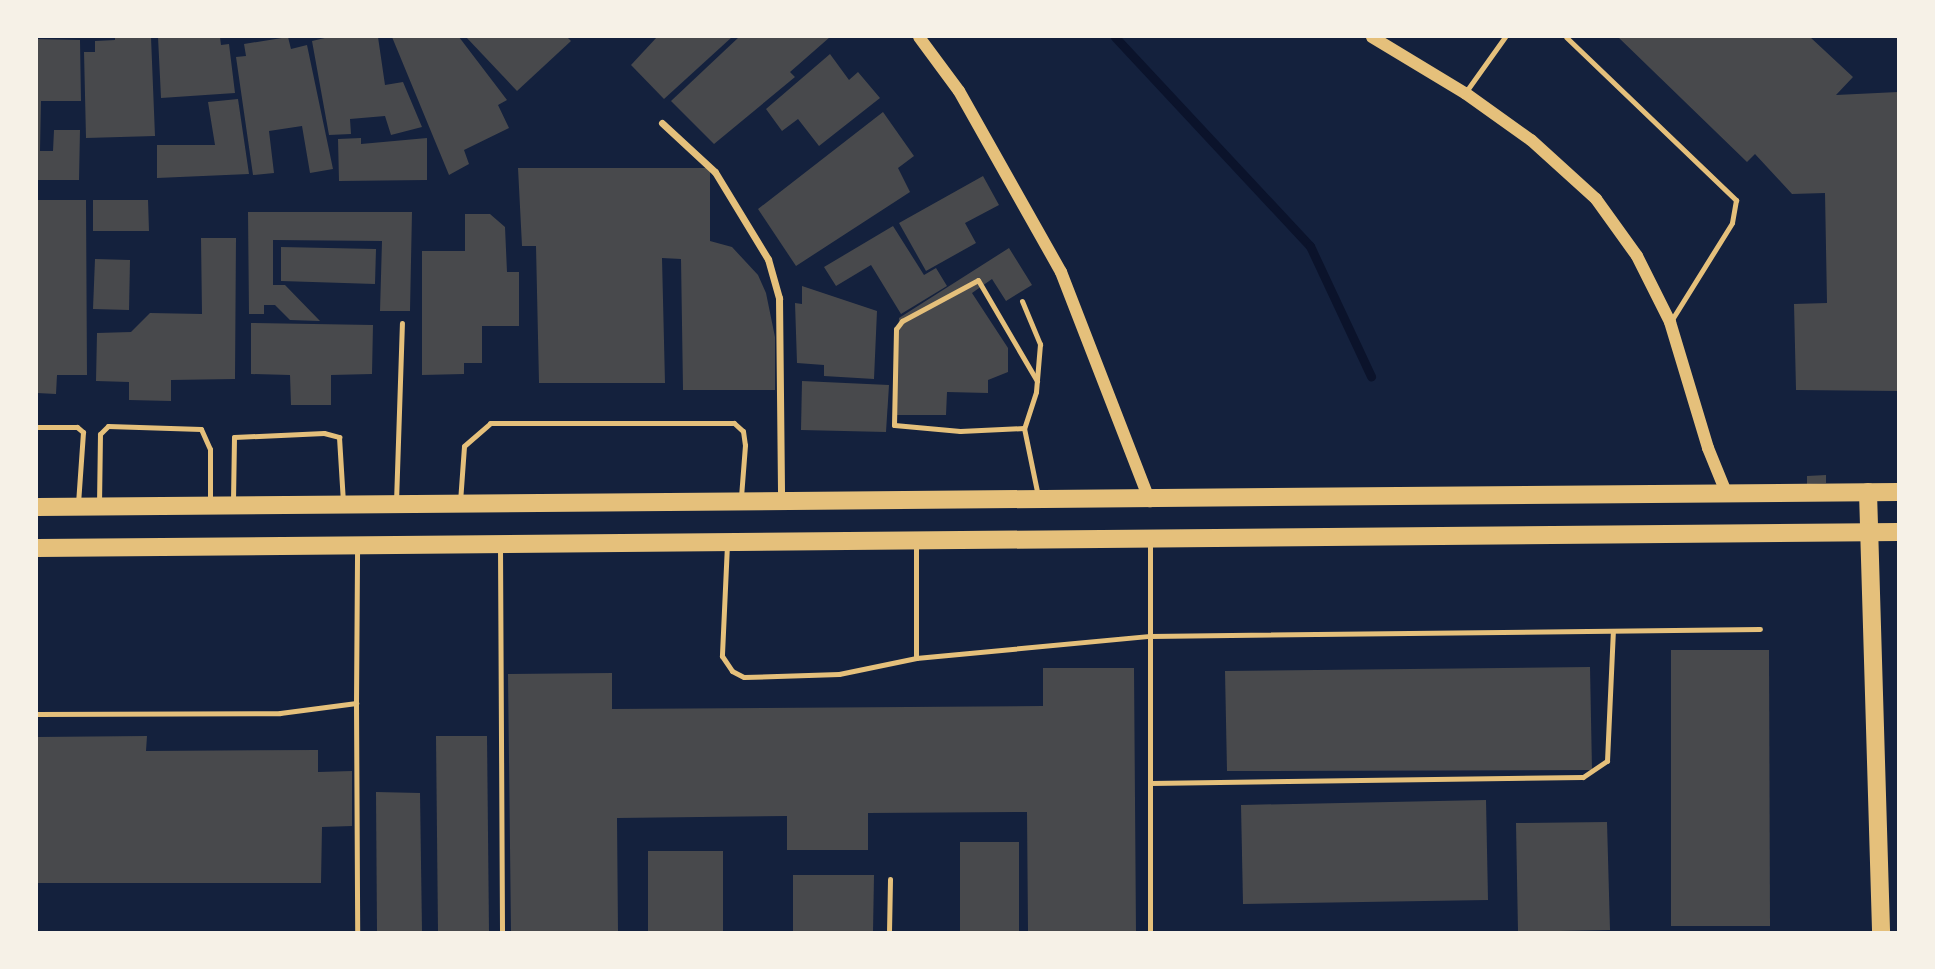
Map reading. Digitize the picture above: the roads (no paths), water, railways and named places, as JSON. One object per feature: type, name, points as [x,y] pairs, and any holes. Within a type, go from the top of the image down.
[{"type":"main road","points":[[1868,492],[1881,932]]},
{"type":"main road","points":[[37,507],[1039,502],[1898,492]]},
{"type":"main road","points":[[37,548],[1898,532]]},
{"type":"street","points":[[919,37],[959,91],[1061,272],[1150,501]]},
{"type":"street","points":[[1371,37],[1465,93],[1531,140],[1596,199],[1637,256],[1670,322],[1708,449],[1726,492]]},
{"type":"street","points":[[662,123],[715,172],[768,259],[779,298],[781,503]]},
{"type":"lane","points":[[1465,93],[1505,37]]},
{"type":"lane","points":[[1566,37],[1736,200],[1732,223],[1670,322]]},
{"type":"lane","points":[[1024,428],[960,431],[894,425],[896,330],[902,321],[978,280],[1037,381]]},
{"type":"lane","points":[[1022,301],[1040,344],[1037,381],[1024,428],[1039,502]]},
{"type":"lane","points":[[396,505],[402,323]]},
{"type":"lane","points":[[460,505],[464,446],[490,423],[734,423],[743,431],[746,445],[740,503]]},
{"type":"lane","points":[[99,507],[100,434],[108,426],[201,429],[210,449],[209,507]]},
{"type":"lane","points":[[37,427],[77,427],[83,432],[78,507]]},
{"type":"lane","points":[[233,507],[234,438],[324,433],[339,437],[342,448],[343,505]]},
{"type":"lane","points":[[1150,540],[1150,932]]},
{"type":"lane","points":[[916,541],[916,657]]},
{"type":"lane","points":[[727,543],[722,656],[732,671],[744,677],[839,674],[916,657],[1150,636],[1760,629]]},
{"type":"lane","points":[[500,545],[502,932]]},
{"type":"lane","points":[[356,546],[357,932]]},
{"type":"lane","points":[[1150,783],[1583,776],[1606,761],[1613,631]]},
{"type":"lane","points":[[37,714],[280,713],[356,704]]},
{"type":"lane","points":[[889,932],[890,879]]},
{"type":"waterway","points":[[1115,37],[1310,246],[1371,376]]}]
